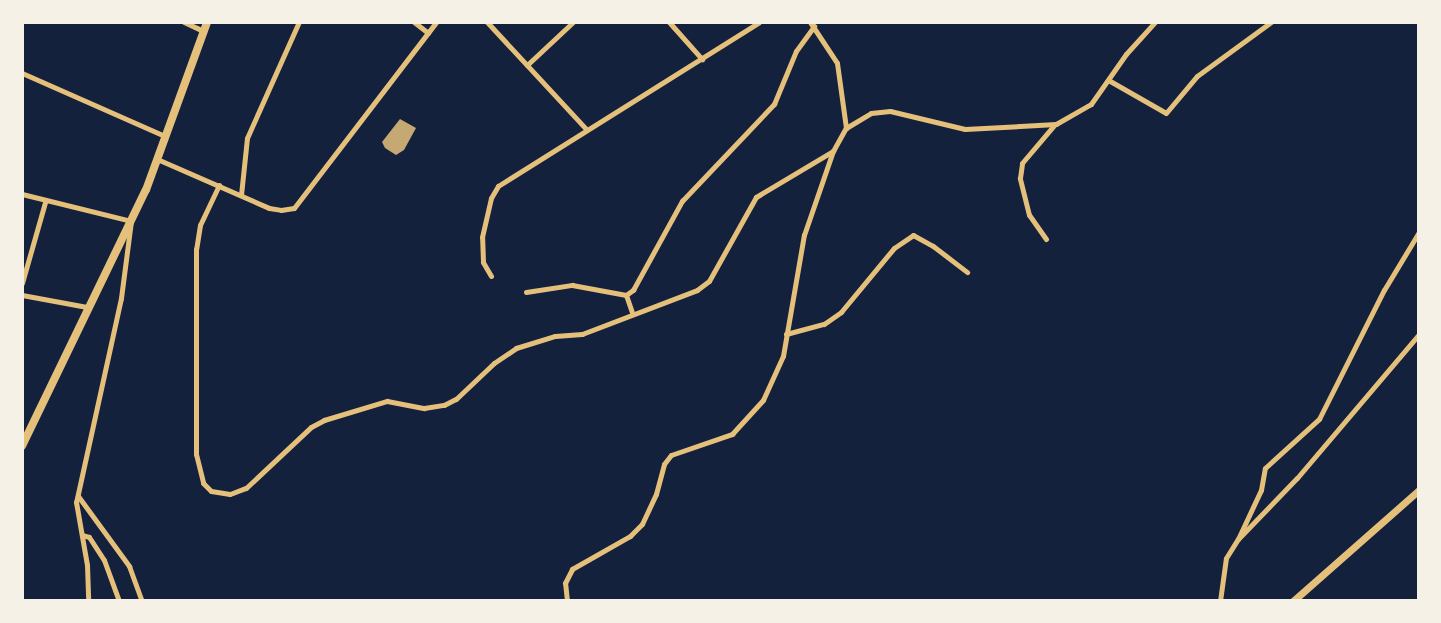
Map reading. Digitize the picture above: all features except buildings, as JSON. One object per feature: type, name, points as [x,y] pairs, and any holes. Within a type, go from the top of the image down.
[{"type":"main road","points":[[22,446],[131,221],[205,26]]},
{"type":"main road","points":[[1293,601],[1419,490]]},
{"type":"street","points":[[184,22],[205,26]]},
{"type":"street","points":[[241,195],[247,138],[299,22]]},
{"type":"street","points":[[414,22],[428,33]]},
{"type":"street","points":[[157,159],[281,210],[294,208],[436,22]]},
{"type":"street","points":[[487,22],[586,129]]},
{"type":"street","points":[[527,65],[573,22]]},
{"type":"street","points":[[669,22],[702,59]]},
{"type":"street","points":[[491,276],[481,252],[491,198],[498,186],[759,22]]},
{"type":"street","points":[[1046,239],[1029,215],[1020,178],[1022,163],[1056,124],[1091,104],[1126,54],[1155,22]]},
{"type":"street","points":[[1110,81],[1166,113],[1197,76],[1271,22]]},
{"type":"street","points":[[626,295],[639,281],[682,201],[774,104],[796,51],[812,24],[837,63],[846,128]]},
{"type":"street","points":[[22,73],[165,136]]},
{"type":"street","points":[[567,601],[565,583],[572,569],[617,545],[642,524],[656,494],[664,464],[671,455],[732,434],[763,400],[783,356],[804,235],[833,151],[846,128],[871,113],[890,111],[965,129],[1056,124]]},
{"type":"street","points":[[219,185],[200,225],[194,370],[198,471],[211,491],[220,494],[246,488],[311,427],[324,420],[387,401],[424,408],[444,405],[456,399],[506,353],[555,336],[582,334],[632,312],[697,290],[709,281],[756,197],[833,151]]},
{"type":"street","points":[[22,194],[131,221],[121,298],[77,495],[88,601]]},
{"type":"street","points":[[22,283],[45,202]]},
{"type":"street","points":[[1220,601],[1226,558],[1261,490],[1265,468],[1319,419],[1384,290],[1419,232]]},
{"type":"street","points":[[786,334],[812,329],[841,312],[894,248],[913,235],[967,272]]},
{"type":"street","points":[[526,292],[586,285],[626,295]]},
{"type":"street","points":[[22,295],[87,307]]},
{"type":"street","points":[[626,295],[632,312]]},
{"type":"street","points":[[1238,539],[1340,430],[1419,334]]},
{"type":"street","points":[[77,495],[129,566],[142,601]]},
{"type":"street","points":[[82,535],[89,537],[104,560],[119,601]]}]
